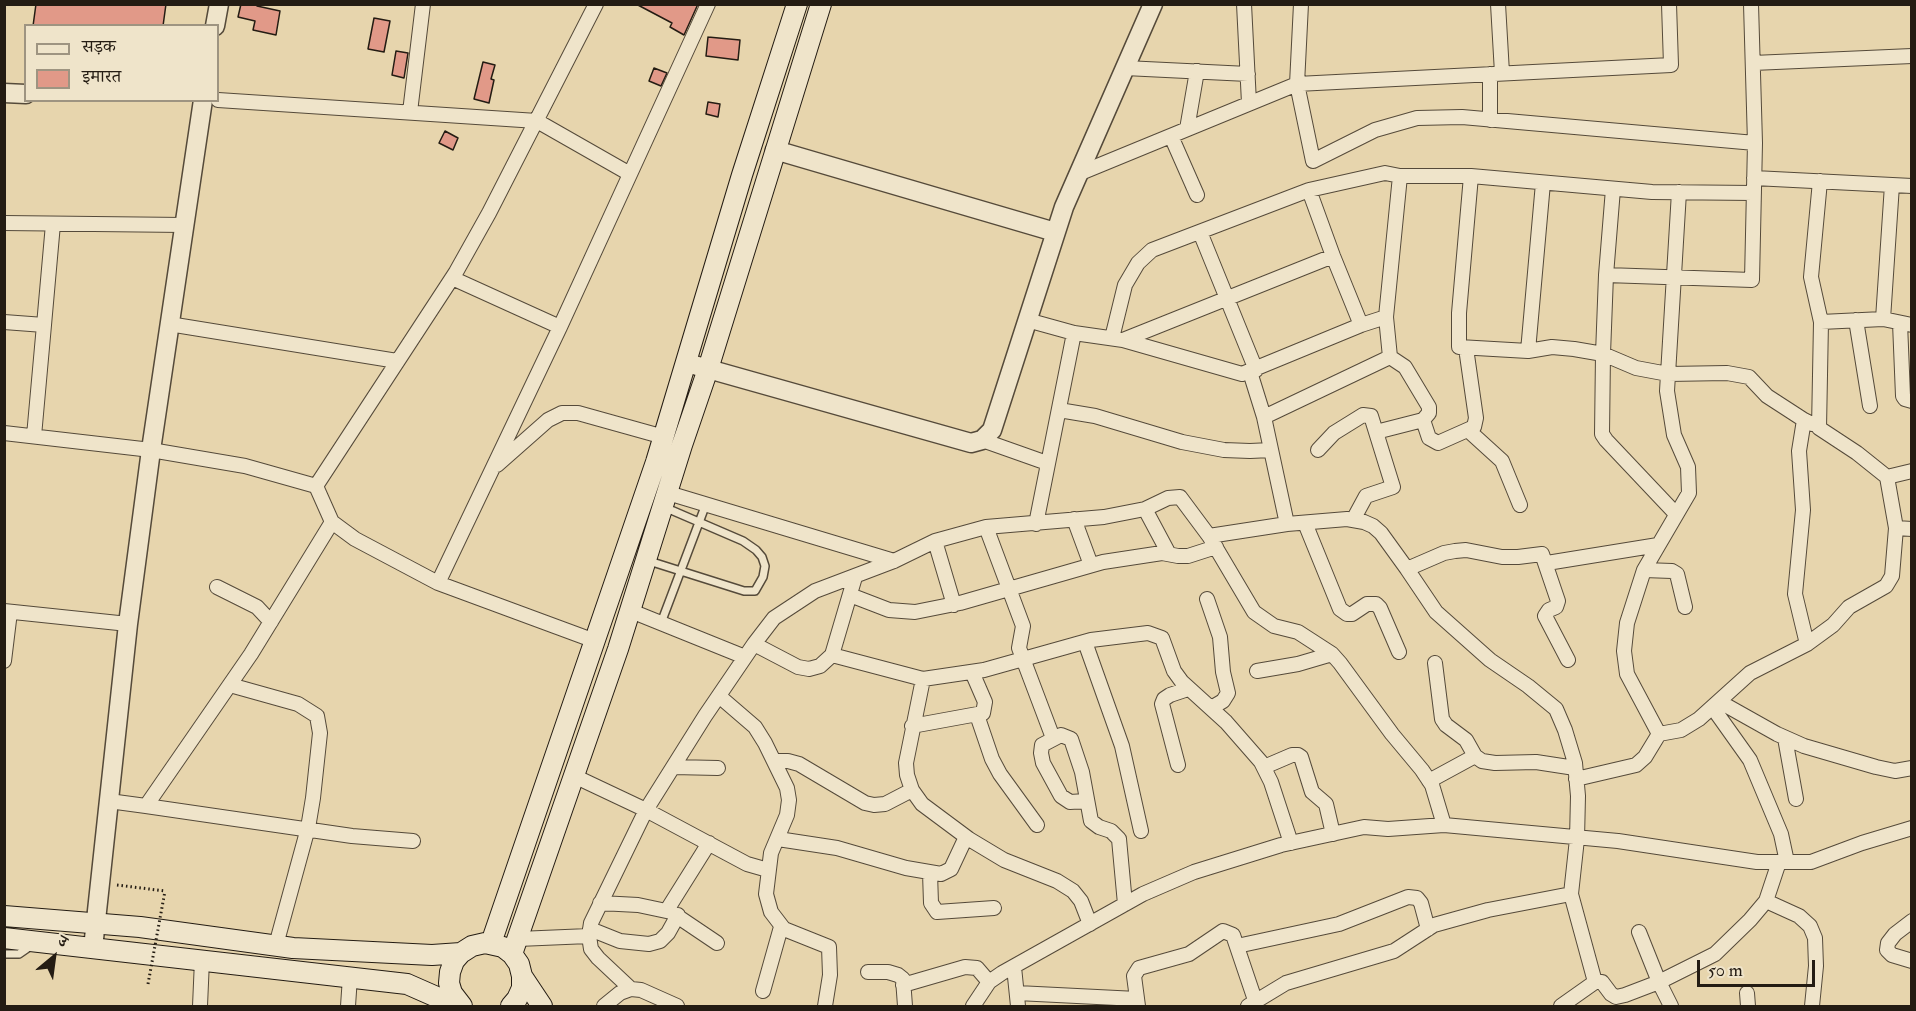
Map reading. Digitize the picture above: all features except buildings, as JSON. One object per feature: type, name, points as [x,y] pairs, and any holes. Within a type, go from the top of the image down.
[{"type":"main road","points":[[491,943],[664,437],[742,175],[797,4]]},
{"type":"main road","points":[[511,1006],[522,988],[522,976],[515,947],[631,611],[821,4]]},
{"type":"main road","points":[[4,916],[140,927],[276,945],[432,956],[461,953]]},
{"type":"main road","points":[[4,938],[407,984],[459,1006]]},
{"type":"main road","points":[[459,1006],[449,983],[454,961],[461,953],[472,946],[491,943],[503,947],[515,947]]},
{"type":"main road","points":[[522,976],[542,1006]]},
{"type":"street","points":[[215,24],[219,4]]},
{"type":"street","points":[[410,112],[423,4]]},
{"type":"street","points":[[316,486],[452,278],[489,213],[596,4]]},
{"type":"street","points":[[438,583],[560,327],[708,4]]},
{"type":"street","points":[[982,440],[992,430],[1055,232],[1078,174],[1154,4]]},
{"type":"street","points":[[1244,4],[1250,103]]},
{"type":"street","points":[[1301,4],[1298,84],[1313,161],[1315,188],[1333,256],[1362,325]]},
{"type":"street","points":[[1490,120],[1496,74],[1498,4]]},
{"type":"street","points":[[1078,174],[1298,84],[1671,65],[1669,4]]},
{"type":"street","points":[[1606,275],[1752,280],[1755,143],[1751,4]]},
{"type":"street","points":[[1753,63],[1911,56]]},
{"type":"street","points":[[1125,68],[1248,74]]},
{"type":"street","points":[[1187,129],[1197,71]]},
{"type":"street","points":[[4,93],[24,94]]},
{"type":"street","points":[[219,100],[537,121],[630,174]]},
{"type":"street","points":[[93,948],[128,624],[151,450],[203,102]]},
{"type":"street","points":[[1313,161],[1375,130],[1417,118],[1462,117],[1755,143]]},
{"type":"street","points":[[1171,136],[1197,195]]},
{"type":"street","points":[[775,150],[1055,232]]},
{"type":"street","points":[[1117,339],[1125,285],[1138,264],[1152,250],[1315,188],[1385,173],[1400,176],[1471,176],[1613,189],[1754,193]]},
{"type":"street","points":[[1390,357],[1386,317],[1400,176]]},
{"type":"street","points":[[1435,663],[1442,719],[1446,725],[1462,735],[1475,756],[1482,761],[1495,764],[1536,762],[1576,774],[1636,765],[1645,757],[1659,734],[1680,730],[1699,720],[1750,673],[1807,644],[1833,625],[1850,607],[1886,586],[1892,576],[1896,528],[1887,477],[1857,453],[1767,396],[1749,377],[1728,373],[1668,374],[1636,368],[1602,354],[1552,347],[1528,351],[1459,347],[1459,313],[1471,176]]},
{"type":"street","points":[[1754,178],[1911,186]]},
{"type":"street","points":[[1819,428],[1821,322],[1811,277],[1820,181]]},
{"type":"street","points":[[1528,351],[1543,183]]},
{"type":"street","points":[[1883,319],[1892,185]]},
{"type":"street","points":[[1613,189],[1602,354],[1602,434],[1676,514]]},
{"type":"street","points":[[1659,734],[1627,674],[1624,651],[1627,622],[1644,570],[1689,493],[1688,467],[1674,435],[1667,391],[1679,192]]},
{"type":"street","points":[[4,223],[184,225]]},
{"type":"street","points":[[34,436],[53,224]]},
{"type":"street","points":[[1200,232],[1253,371],[1287,524]]},
{"type":"street","points":[[1117,339],[1333,256]]},
{"type":"street","points":[[452,278],[560,327]]},
{"type":"street","points":[[1027,320],[1074,333],[1117,339],[1242,374],[1386,317]]},
{"type":"street","points":[[1821,322],[1883,319],[1906,324],[1903,396],[1911,401]]},
{"type":"street","points":[[1856,321],[1870,406]]},
{"type":"street","points":[[4,322],[44,325]]},
{"type":"street","points":[[170,324],[397,361]]},
{"type":"street","points":[[1036,524],[1074,333]]},
{"type":"street","points":[[1423,420],[1429,438],[1438,443],[1474,427],[1476,418],[1466,348]]},
{"type":"street","points":[[1264,417],[1390,357]]},
{"type":"street","points":[[1376,432],[1423,420],[1430,413],[1429,407],[1405,367],[1390,357]]},
{"type":"street","points":[[687,363],[971,442],[982,440],[1047,463]]},
{"type":"street","points":[[1059,410],[1095,416],[1182,442],[1224,450],[1271,450]]},
{"type":"street","points":[[493,468],[548,420],[562,413],[578,413],[664,437]]},
{"type":"street","points":[[1318,450],[1329,437],[1363,415],[1371,416],[1393,487],[1366,496],[1353,520]]},
{"type":"street","points":[[1804,420],[1799,451],[1803,510],[1795,594],[1807,644]]},
{"type":"street","points":[[1469,430],[1502,461],[1520,505]]},
{"type":"street","points":[[4,433],[151,450],[245,466],[316,486]]},
{"type":"street","points":[[1887,477],[1911,471]]},
{"type":"street","points":[[316,486],[332,522],[355,539],[438,583],[595,641]]},
{"type":"street","points":[[631,989],[591,949],[589,933],[591,923],[646,810],[718,696],[754,644],[774,618],[815,591],[894,561],[935,541],[986,527],[1104,517],[1146,509],[1168,498],[1180,497],[1213,542],[1254,612],[1274,626],[1298,632],[1332,654],[1429,782],[1444,825]]},
{"type":"street","points":[[666,500],[706,504],[894,561]]},
{"type":"street","points":[[1146,509],[1169,554]]},
{"type":"street","points":[[1074,519],[1091,565]]},
{"type":"street","points":[[850,595],[889,610],[915,612],[954,605],[1091,565],[1151,554],[1188,556],[1213,542],[1287,524],[1353,520],[1372,526],[1381,533],[1442,618],[1490,660],[1556,709],[1565,730],[1576,774],[1577,839],[1571,894],[1595,982]]},
{"type":"street","points":[[146,806],[230,685],[332,522]]},
{"type":"street","points":[[1305,523],[1340,609],[1347,614],[1352,614],[1367,604],[1376,604],[1380,608],[1399,652]]},
{"type":"street","points":[[986,527],[1023,626],[1018,643],[1053,738]]},
{"type":"street","points":[[1896,528],[1911,529]]},
{"type":"street","points":[[935,541],[954,605]]},
{"type":"street","points":[[1547,563],[1658,545]]},
{"type":"street","points":[[1407,569],[1455,550],[1518,558],[1542,554],[1547,563],[1558,604],[1545,616],[1568,660]]},
{"type":"street","points":[[1644,570],[1672,570],[1677,574],[1685,607]]},
{"type":"street","points":[[754,644],[798,667],[809,669],[820,666],[832,655],[855,577]]},
{"type":"street","points":[[217,588],[257,607],[271,622]]},
{"type":"street","points":[[1207,599],[1220,637],[1223,672],[1228,693],[1223,701],[1211,708]]},
{"type":"street","points":[[631,611],[745,657]]},
{"type":"street","points":[[4,661],[7,612],[128,624]]},
{"type":"street","points":[[832,655],[923,679],[972,672],[1085,642],[1148,633],[1156,635],[1162,638],[1174,671],[1188,689],[1246,743],[1264,767],[1291,843]]},
{"type":"street","points":[[1085,642],[1122,746],[1142,831]]},
{"type":"street","points":[[1257,671],[1298,664],[1332,654]]},
{"type":"street","points":[[912,726],[983,713],[985,702],[972,672]]},
{"type":"street","points":[[923,679],[906,763],[912,790],[922,804],[966,837],[1004,860],[1064,885],[1081,901],[1090,924]]},
{"type":"street","points":[[230,685],[298,704],[317,716],[320,733],[308,828],[276,945]]},
{"type":"street","points":[[1178,765],[1161,704],[1170,695],[1188,689]]},
{"type":"street","points":[[718,696],[755,727],[787,788],[789,800],[787,815],[771,853],[766,894],[771,912],[781,927],[830,947],[830,975],[825,1006]]},
{"type":"street","points":[[1717,705],[1804,746],[1895,771],[1911,768]]},
{"type":"street","points":[[1561,1006],[1595,982],[1602,982],[1616,997],[1659,982],[1715,954],[1750,921],[1766,901],[1783,862],[1781,834],[1750,760],[1717,705]]},
{"type":"street","points":[[977,715],[992,759],[1000,774],[1037,825]]},
{"type":"street","points":[[1086,801],[1065,799],[1043,763],[1040,748],[1042,744],[1061,735],[1071,740],[1079,761],[1090,821],[1111,831],[1119,839],[1125,904]]},
{"type":"street","points":[[1785,738],[1796,799]]},
{"type":"street","points":[[1264,767],[1292,755],[1301,757],[1312,792],[1326,804],[1334,834]]},
{"type":"street","points":[[1429,782],[1475,756]]},
{"type":"street","points":[[774,760],[788,760],[799,764],[858,799],[874,805],[885,804],[912,790]]},
{"type":"street","points":[[673,767],[718,768]]},
{"type":"street","points":[[574,776],[646,810],[747,864],[768,870]]},
{"type":"street","points":[[110,801],[352,836],[413,841]]},
{"type":"street","points":[[973,1006],[989,982],[1125,904],[1194,872],[1291,843],[1364,827],[1388,829],[1444,825],[1618,841],[1757,862],[1811,862],[1911,828]]},
{"type":"street","points":[[778,839],[837,848],[906,868],[941,874],[951,868],[966,837]]},
{"type":"street","points":[[515,947],[589,933],[620,941],[649,944],[660,941],[668,933],[673,913],[709,843]]},
{"type":"street","points":[[930,873],[931,903],[937,912],[994,908]]},
{"type":"street","points":[[1014,967],[1017,1000],[1138,1003],[1134,976],[1139,968],[1189,954],[1223,931],[1233,935],[1252,1005],[1286,983],[1394,951],[1434,925],[1488,910],[1571,894]]},
{"type":"street","points":[[1237,946],[1339,924],[1408,897],[1417,898],[1421,903],[1428,929]]},
{"type":"street","points":[[1766,901],[1799,916],[1810,926],[1815,938],[1816,966],[1812,1006]]},
{"type":"street","points":[[600,903],[638,905],[673,913],[717,944]]},
{"type":"street","points":[[1911,921],[1895,934],[1888,943],[1887,950],[1892,955],[1911,961]]},
{"type":"street","points":[[763,991],[781,927]]},
{"type":"street","points":[[1639,932],[1671,1006]]},
{"type":"street","points":[[200,1006],[202,960]]},
{"type":"street","points":[[903,985],[965,967],[977,968],[989,982]]},
{"type":"street","points":[[868,972],[895,973],[903,979],[905,1006]]},
{"type":"street","points":[[348,1006],[350,977]]},
{"type":"street","points":[[604,1006],[620,993],[631,989],[640,990],[677,1006]]},
{"type":"lane","points":[[647,560],[744,591],[754,591],[764,577],[765,566],[756,550],[743,541],[700,523],[666,500]]},
{"type":"lane","points":[[661,623],[706,504]]},
{"type":"lane","points":[[4,954],[22,952],[36,942]]},
{"type":"path","points":[[100,883],[165,891],[148,984]]}]
